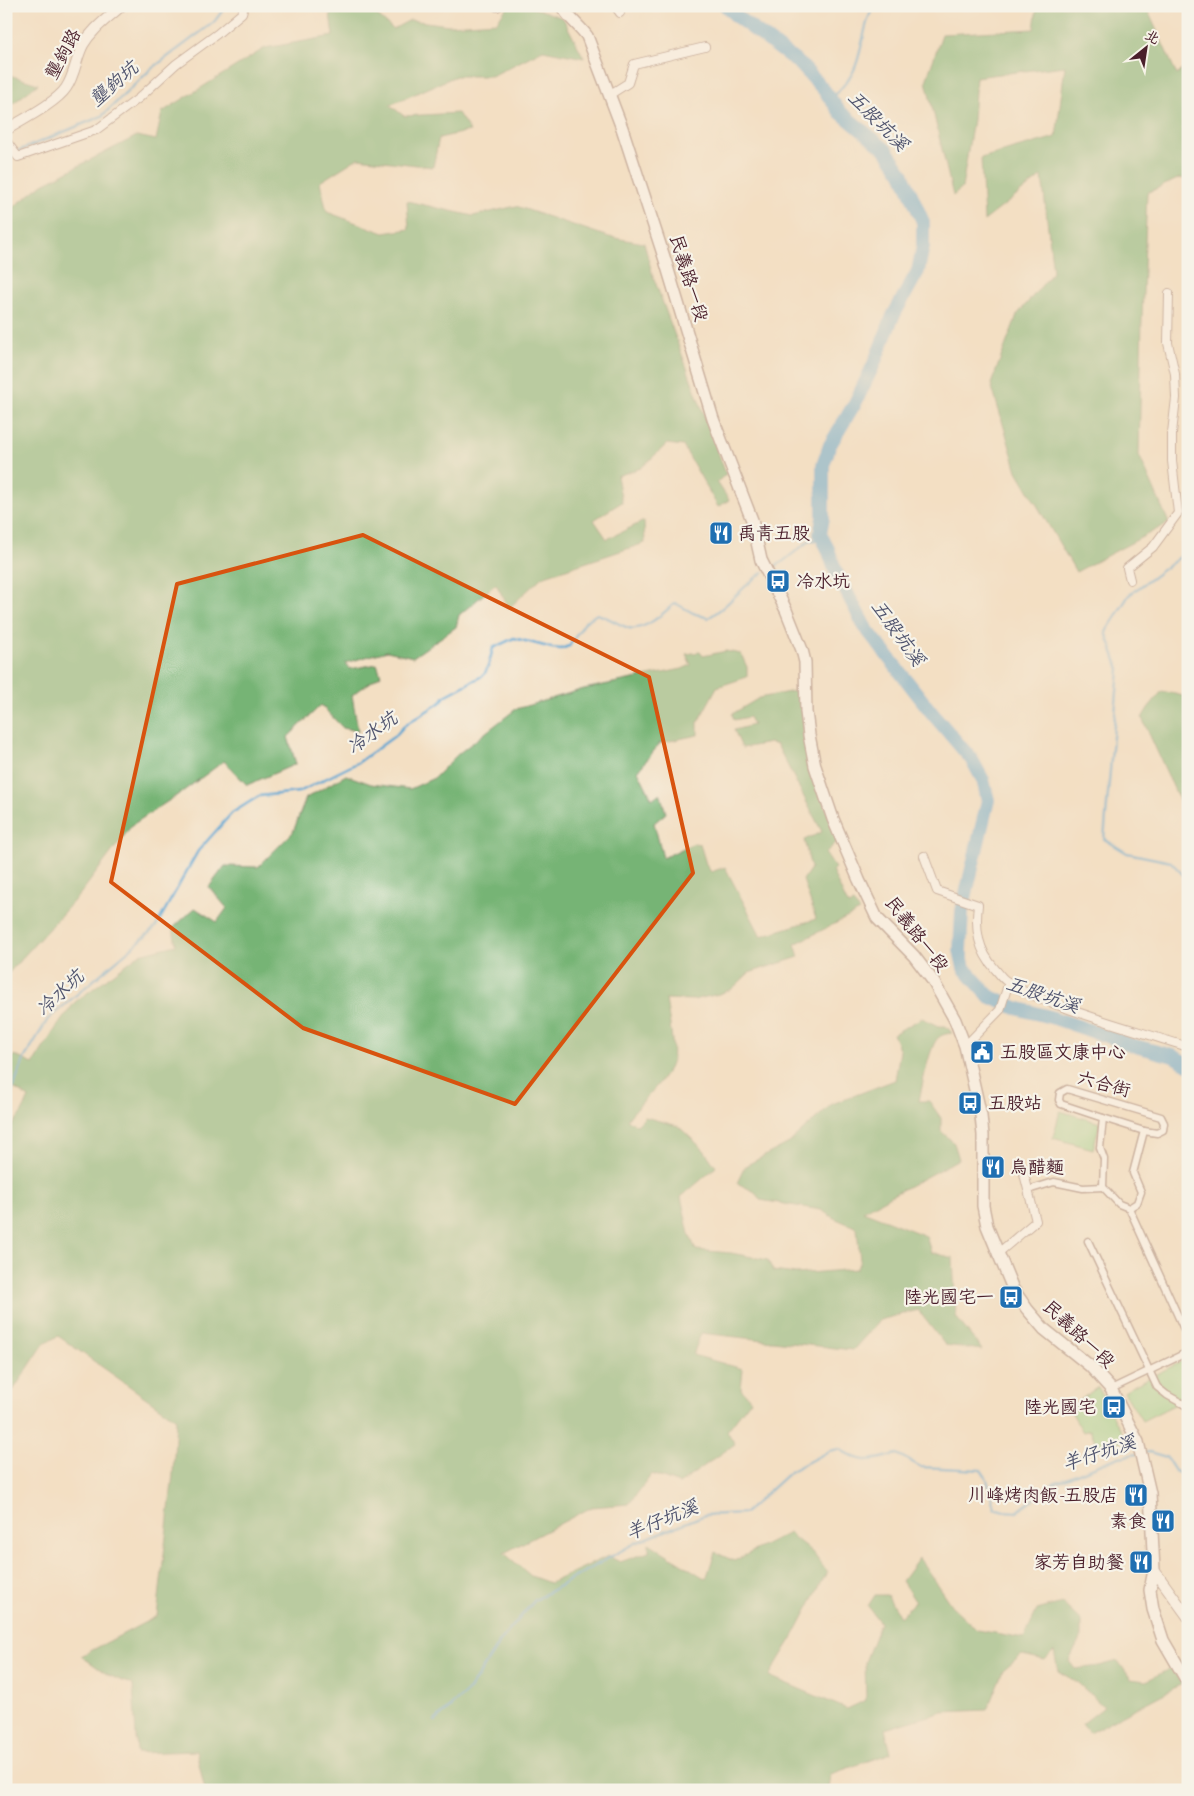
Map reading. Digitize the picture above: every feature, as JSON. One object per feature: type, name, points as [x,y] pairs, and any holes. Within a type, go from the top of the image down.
[{"type":"main road","name":"民義路一段","points":[[562,6],[567,15],[587,36],[622,128],[665,260],[713,419],[752,520],[761,560],[786,610],[802,650],[805,662],[806,712],[809,735],[815,766],[833,820],[877,918],[914,956],[933,981],[955,1020],[965,1046],[984,1135],[983,1206],[987,1226],[998,1254],[1014,1289],[1027,1310],[1044,1329],[1090,1366],[1111,1389],[1138,1442],[1150,1493],[1154,1570],[1150,1590],[1153,1609],[1163,1640],[1188,1683]]},
{"type":"street","name":"壟鉤路","points":[[6,130],[56,98],[65,89],[73,74],[83,45],[93,31],[121,6]]},
{"type":"street","points":[[6,141],[18,157],[96,130],[139,98],[176,64],[229,24],[242,13],[244,6]]},
{"type":"street","points":[[615,6],[620,13]]},
{"type":"street","points":[[608,95],[628,83],[634,64],[705,47]]},
{"type":"street","points":[[1130,580],[1127,568],[1153,548],[1178,513],[1172,460],[1172,433],[1176,398],[1175,374],[1168,343],[1169,293]]},
{"type":"street","points":[[924,856],[938,892],[978,905],[976,917],[977,936],[981,949],[1008,985],[1081,1014],[1188,1047]]},
{"type":"street","points":[[965,1046],[1000,1010],[1008,985]]},
{"type":"street","name":"六合街","points":[[1067,1089],[1161,1116],[1164,1123],[1163,1130],[1157,1133],[1144,1131],[1061,1104],[1059,1100],[1060,1093],[1067,1089]]},
{"type":"street","name":"六合街","points":[[1103,1118],[1100,1148],[1104,1159],[1103,1187]]},
{"type":"street","points":[[1128,1208],[1137,1203],[1141,1192],[1133,1174],[1144,1131]]},
{"type":"street","points":[[998,1254],[1036,1221],[1022,1166]]},
{"type":"street","points":[[1028,1190],[1054,1182],[1082,1188],[1103,1187],[1119,1204],[1128,1208],[1188,1338]]},
{"type":"street","points":[[1088,1241],[1157,1386],[1167,1395],[1188,1408]]},
{"type":"street","points":[[1111,1389],[1188,1352]]},
{"type":"street","points":[[1154,1570],[1188,1617]]},
{"type":"highlighted area","points":[[363,535],[649,677],[693,873],[515,1104],[303,1028],[111,882],[177,584]]},
{"type":"green space","points":[[329,6],[366,6],[393,29],[410,20],[449,25],[497,22],[505,10],[515,6],[544,11],[563,18],[584,58],[543,50],[492,76],[456,76],[390,105],[404,116],[458,113],[470,131],[439,138],[433,167],[358,158],[320,182],[327,212],[384,233],[409,229],[407,201],[473,216],[516,206],[609,237],[644,243],[653,276],[726,474],[717,482],[729,500],[718,507],[683,446],[667,444],[641,468],[617,476],[622,502],[594,520],[607,539],[644,521],[645,543],[542,577],[509,608],[496,584],[459,615],[456,627],[413,657],[387,651],[345,663],[350,669],[377,664],[381,675],[352,695],[358,731],[343,728],[321,705],[288,737],[296,764],[247,785],[224,761],[132,825],[81,893],[6,976],[6,213],[43,184],[137,136],[156,140],[162,112],[265,48],[333,36]]},
{"type":"green space","points":[[1037,6],[1150,6],[1148,11],[1177,75],[1188,64],[1188,180],[1180,178],[1147,193],[1139,455],[1169,523],[1076,572],[1017,471],[991,384],[1017,315],[1053,272],[1042,176],[984,221],[981,158],[1056,137],[1065,66],[976,77],[973,120],[962,188],[953,196],[926,81],[942,34],[1034,29]]},
{"type":"green space","points":[[6,74],[38,84],[6,109]]},
{"type":"green space","points":[[726,651],[741,654],[747,667],[747,677],[717,687],[698,722],[698,735],[660,743],[638,771],[652,799],[660,793],[666,813],[654,823],[663,858],[694,843],[700,844],[706,864],[711,872],[725,867],[761,936],[816,919],[803,880],[811,868],[804,840],[822,832],[777,745],[770,743],[742,748],[734,730],[753,725],[749,717],[734,720],[732,714],[759,698],[804,689],[803,736],[837,842],[825,853],[835,868],[832,871],[848,905],[853,903],[860,911],[795,944],[799,957],[749,973],[732,989],[693,1000],[666,999],[672,1039],[672,1061],[659,1083],[627,1120],[637,1125],[645,1117],[678,1126],[704,1150],[716,1167],[681,1197],[689,1234],[696,1250],[731,1253],[768,1260],[773,1271],[796,1274],[856,1269],[860,1261],[857,1228],[821,1210],[760,1200],[755,1192],[737,1183],[745,1166],[789,1143],[832,1104],[895,1080],[900,1051],[893,1034],[922,1018],[938,1026],[946,1026],[952,1033],[944,1034],[934,1044],[926,1068],[919,1101],[929,1101],[941,1118],[941,1131],[954,1143],[959,1159],[863,1211],[926,1236],[931,1252],[953,1258],[956,1317],[982,1350],[945,1345],[918,1310],[880,1320],[853,1350],[701,1333],[693,1355],[743,1369],[741,1389],[751,1400],[727,1431],[735,1444],[679,1484],[652,1474],[629,1504],[592,1507],[504,1553],[531,1576],[550,1583],[608,1556],[620,1562],[649,1552],[649,1543],[706,1579],[715,1552],[734,1561],[789,1533],[813,1553],[827,1572],[794,1635],[769,1676],[847,1709],[866,1700],[865,1662],[880,1623],[868,1606],[875,1595],[887,1595],[900,1617],[915,1601],[902,1581],[919,1558],[951,1605],[977,1630],[1024,1638],[1037,1610],[1062,1603],[1081,1621],[1081,1637],[1069,1661],[1075,1669],[1118,1661],[1131,1679],[1146,1681],[1171,1668],[1182,1684],[1089,1733],[1082,1724],[1104,1707],[1078,1683],[1058,1671],[1054,1651],[1045,1660],[1022,1655],[1003,1671],[987,1710],[943,1712],[885,1729],[891,1753],[831,1774],[829,1790],[205,1790],[196,1751],[137,1753],[133,1685],[108,1675],[81,1656],[157,1616],[173,1474],[176,1419],[58,1336],[44,1344],[6,1401],[6,1134],[22,1112],[29,1098],[6,1083],[6,1067],[14,1055],[33,1064],[75,1002],[140,954],[176,945],[173,928],[195,908],[217,922],[227,908],[209,887],[225,866],[258,867],[293,832],[306,798],[346,775],[371,784],[410,789],[434,778],[458,754],[516,709],[584,689],[682,669],[691,665],[686,654],[700,652],[703,656]]},
{"type":"green space","points":[[1162,691],[1188,697],[1188,820],[1142,718]]},
{"type":"green space","points":[[1060,1111],[1100,1123],[1093,1149],[1053,1138]]},
{"type":"green space","points":[[1188,1358],[1188,1401],[1186,1399],[1142,1421],[1124,1392]]},
{"type":"green space","points":[[1098,1387],[1126,1440],[1100,1451],[1090,1430],[1083,1432],[1069,1408]]},
{"type":"waterway","name":"壟鉤坑","points":[[6,162],[8,158],[18,151],[102,116],[150,70],[214,22],[226,6]]},
{"type":"waterway","name":"五股坑溪","points":[[726,6],[737,17],[801,65],[824,90],[840,112],[886,150],[902,173],[923,222],[923,246],[918,271],[893,316],[873,366],[855,403],[830,445],[823,465],[823,518],[820,534],[828,549],[835,570],[865,627],[932,713],[972,760],[983,780],[988,800],[962,911],[960,950],[964,968],[989,996],[1016,1008],[1054,1018],[1135,1046],[1173,1056],[1188,1064]]},
{"type":"waterway","points":[[831,100],[853,72],[859,56],[865,28],[875,6]]},
{"type":"waterway","name":"冷水坑","points":[[769,570],[810,540],[823,541]]},
{"type":"waterway","points":[[1188,545],[1184,554],[1129,595],[1106,632],[1119,669],[1104,839],[1127,853],[1171,862],[1188,880]]},
{"type":"waterway","name":"冷水坑","points":[[6,1107],[24,1059],[48,1019],[155,928],[198,851],[232,813],[259,796],[299,792],[359,762],[396,735],[405,725],[441,702],[445,696],[484,675],[493,648],[514,638],[561,649],[569,646],[586,621],[597,614],[626,627],[639,628],[665,612],[675,603],[693,613],[708,618],[723,608],[749,583],[764,572]]},
{"type":"waterway","name":"羊仔坑溪","points":[[435,1721],[469,1690],[501,1640],[535,1600],[635,1543],[705,1515],[745,1513],[791,1471],[829,1451],[839,1449],[855,1458],[867,1460],[897,1454],[921,1467],[981,1470],[987,1479],[994,1508],[1017,1512],[1054,1483],[1119,1457],[1137,1454]]},
{"type":"waterway","name":"羊仔坑溪","points":[[1143,1453],[1149,1452],[1166,1457],[1175,1471],[1188,1477]]},
{"type":"place","name":"禹青五股","points":[[721,533]]},
{"type":"place","name":"冷水坑","points":[[778,581]]},
{"type":"place","name":"五股區文康中心","points":[[982,1052]]},
{"type":"place","name":"五股站","points":[[970,1103]]},
{"type":"place","name":"烏醋麵","points":[[993,1167]]},
{"type":"place","name":"陸光國宅一","points":[[1011,1297]]},
{"type":"place","name":"陸光國宅","points":[[1114,1407]]},
{"type":"place","name":"川峰烤肉飯-五股店","points":[[1136,1495]]},
{"type":"place","name":"素食","points":[[1163,1521]]},
{"type":"place","name":"家芳自助餐","points":[[1141,1562]]}]
